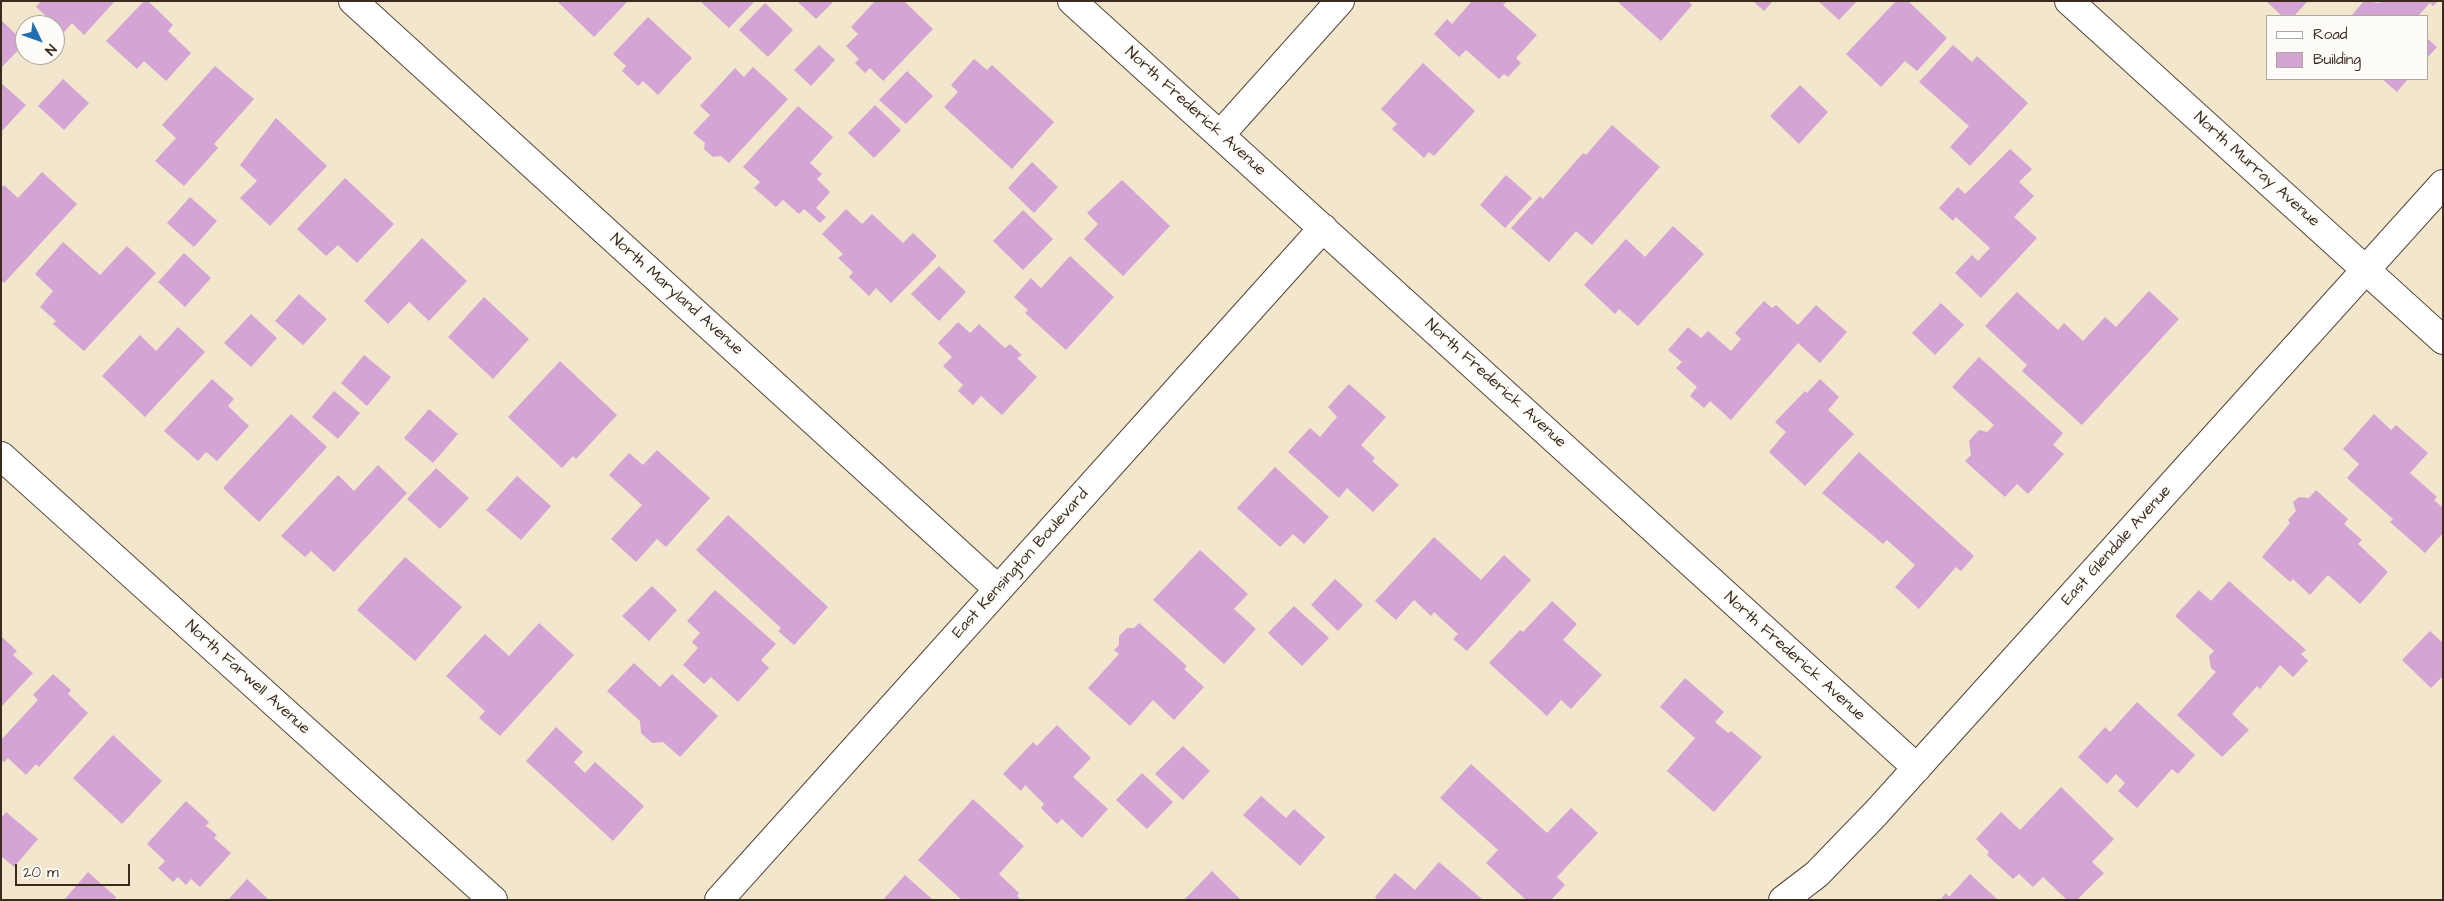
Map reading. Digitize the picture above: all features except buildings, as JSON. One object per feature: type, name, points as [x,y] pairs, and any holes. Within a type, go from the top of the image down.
[{"type":"street","name":"North Maryland Avenue","points":[[353,1],[998,589]]},
{"type":"street","name":"North Frederick Avenue","points":[[1072,1],[1917,768]]},
{"type":"street","points":[[1220,135],[1340,1]]},
{"type":"street","name":"North Murray Avenue","points":[[2069,1],[2443,340]]},
{"type":"street","name":"East Glendale Avenue","points":[[1783,900],[1817,874],[1917,768],[2443,184]]},
{"type":"street","name":"East Kensington Boulevard","points":[[719,900],[1323,228]]},
{"type":"street","name":"North Farwell Avenue","points":[[1,456],[493,900]]}]
